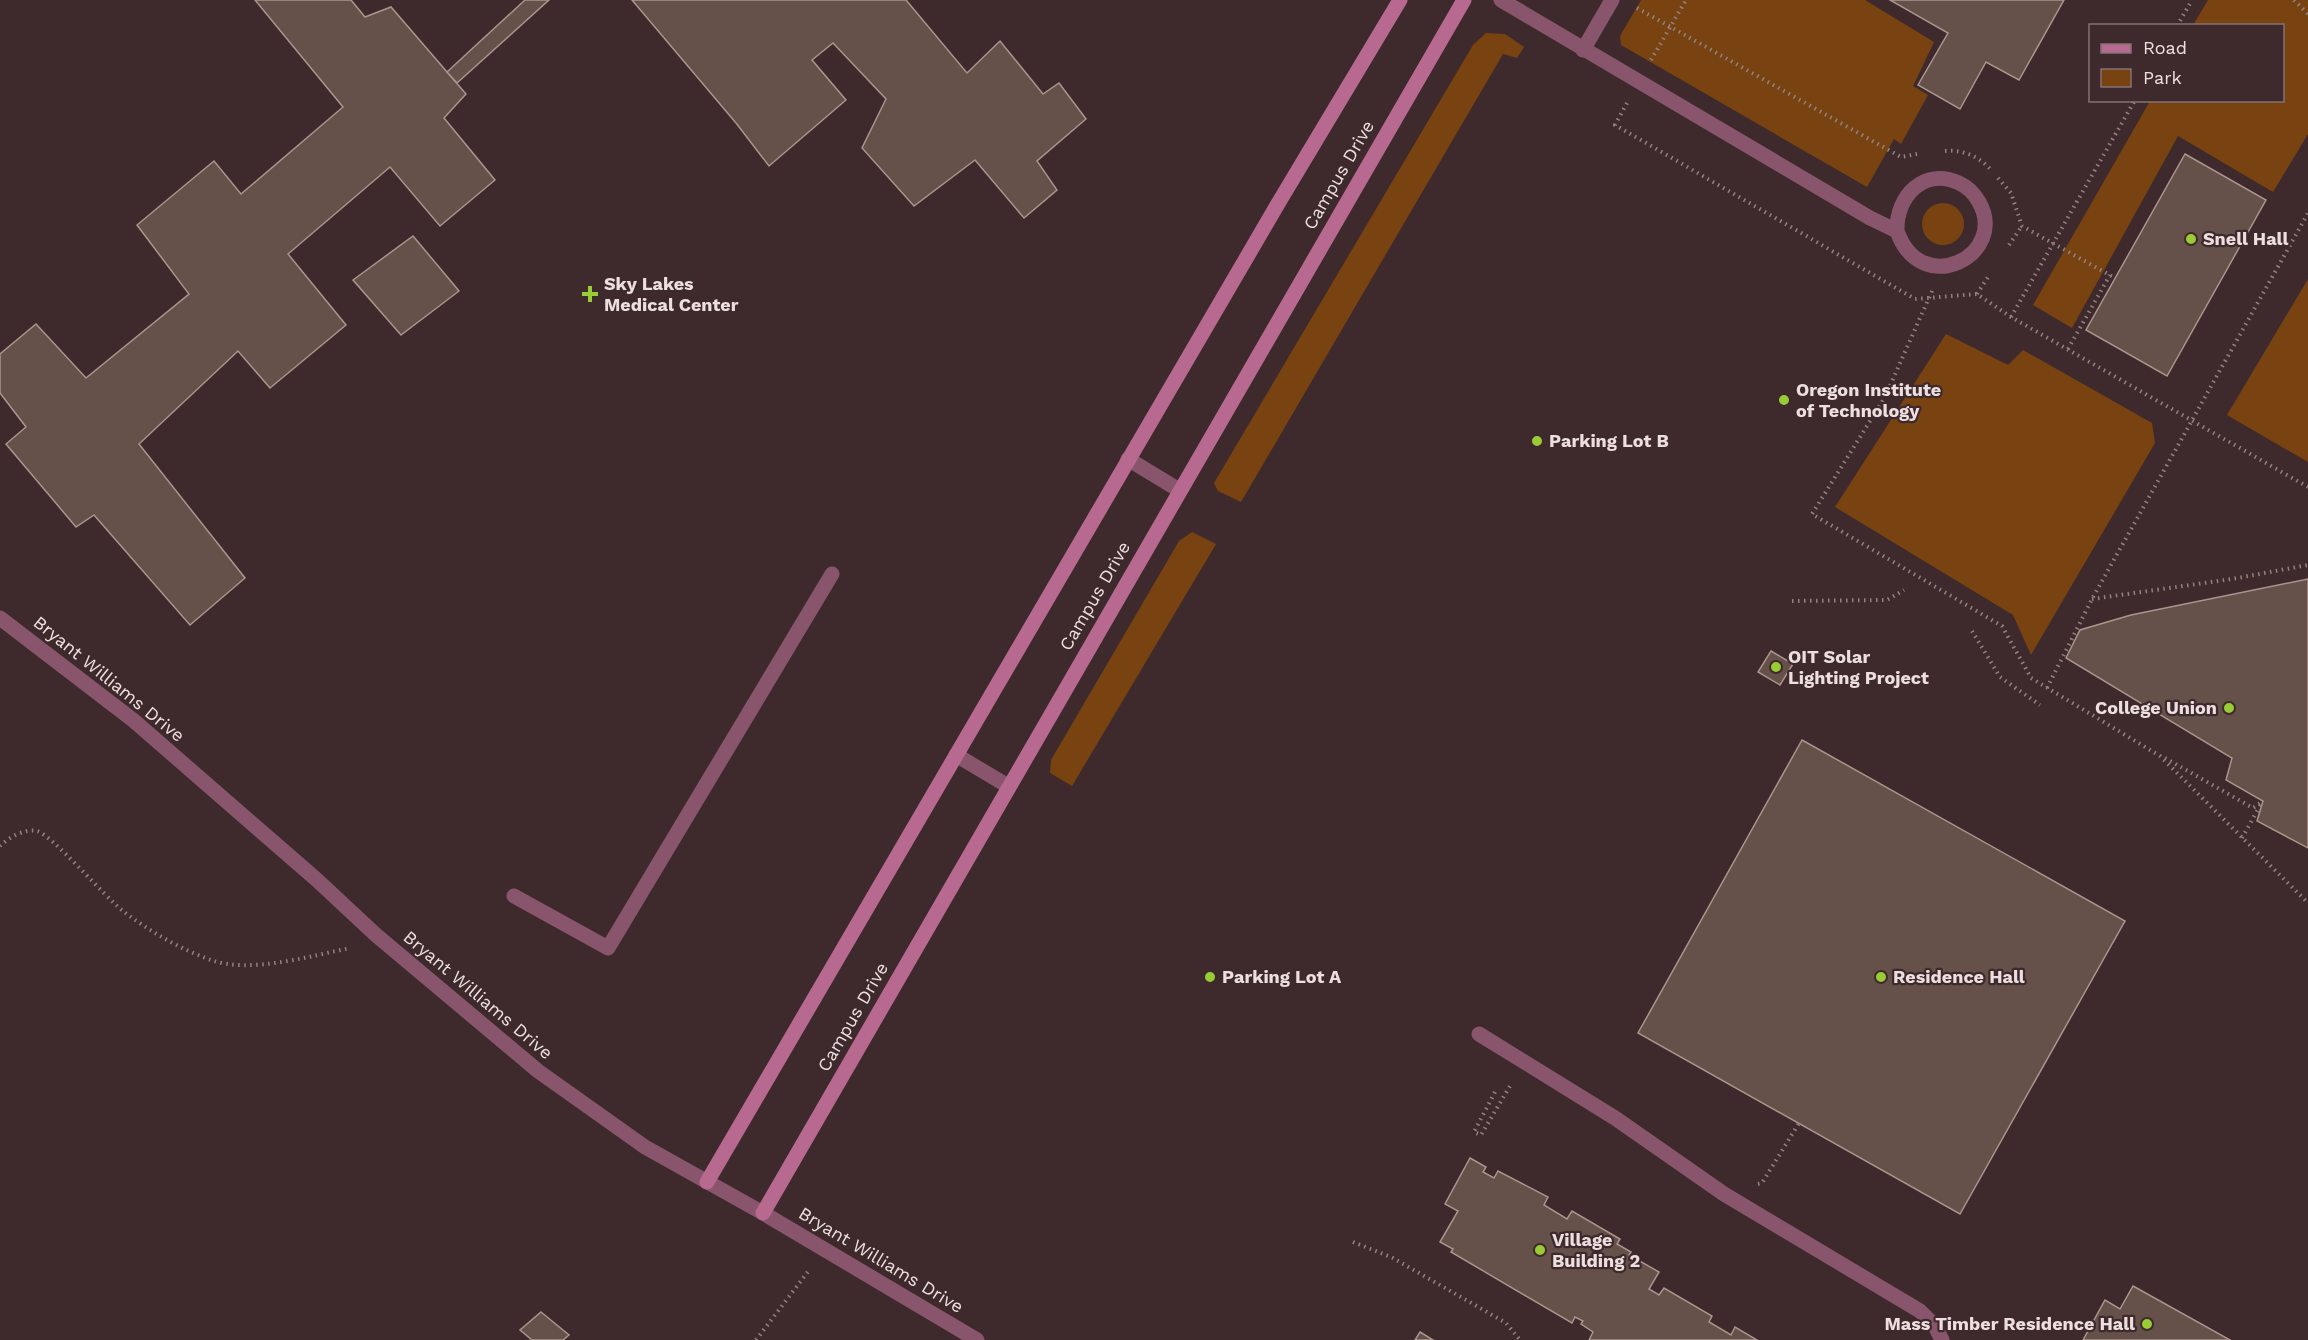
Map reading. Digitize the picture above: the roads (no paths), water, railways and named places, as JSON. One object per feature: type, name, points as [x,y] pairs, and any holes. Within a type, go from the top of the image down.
[{"type":"street","name":"Campus Drive","points":[[707,1182],[1128,459],[1400,0]]},
{"type":"street","name":"Campus Drive","points":[[763,1213],[1464,0]]},
{"type":"lane","points":[[1501,0],[1860,212],[1897,231],[1902,245],[1911,256],[1924,264],[1939,267],[1953,265],[1966,259],[1976,249],[1983,236],[1982,207],[1975,195],[1964,185],[1951,179],[1936,178],[1922,182],[1910,190],[1896,216],[1897,231]]},
{"type":"lane","points":[[1583,50],[1612,0]]},
{"type":"lane","points":[[1128,459],[1179,490]]},
{"type":"lane","points":[[514,896],[608,948],[832,574]]},
{"type":"lane","name":"Bryant Williams Drive","points":[[0,618],[133,720],[376,935],[538,1071],[645,1147],[763,1213],[977,1340]]},
{"type":"lane","points":[[956,755],[1008,786]]},
{"type":"lane","points":[[1479,1034],[1615,1118],[1724,1194],[1920,1311],[1935,1326],[1942,1340]]},
{"type":"place","name":"Snell Hall","points":[[2191,239]]},
{"type":"place","name":"Sky Lakes Medical Center","points":[[590,294]]},
{"type":"place","name":"Oregon Institute of Technology","points":[[1784,400]]},
{"type":"place","name":"Parking Lot B","points":[[1537,441]]},
{"type":"place","name":"OIT Solar Lighting Project","points":[[1776,667]]},
{"type":"place","name":"College Union","points":[[2229,708]]},
{"type":"place","name":"Parking Lot A","points":[[1210,977]]},
{"type":"place","name":"Residence Hall","points":[[1881,977]]},
{"type":"place","name":"Village Building 2","points":[[1540,1250]]},
{"type":"place","name":"Mass Timber Residence Hall","points":[[2147,1324]]}]
